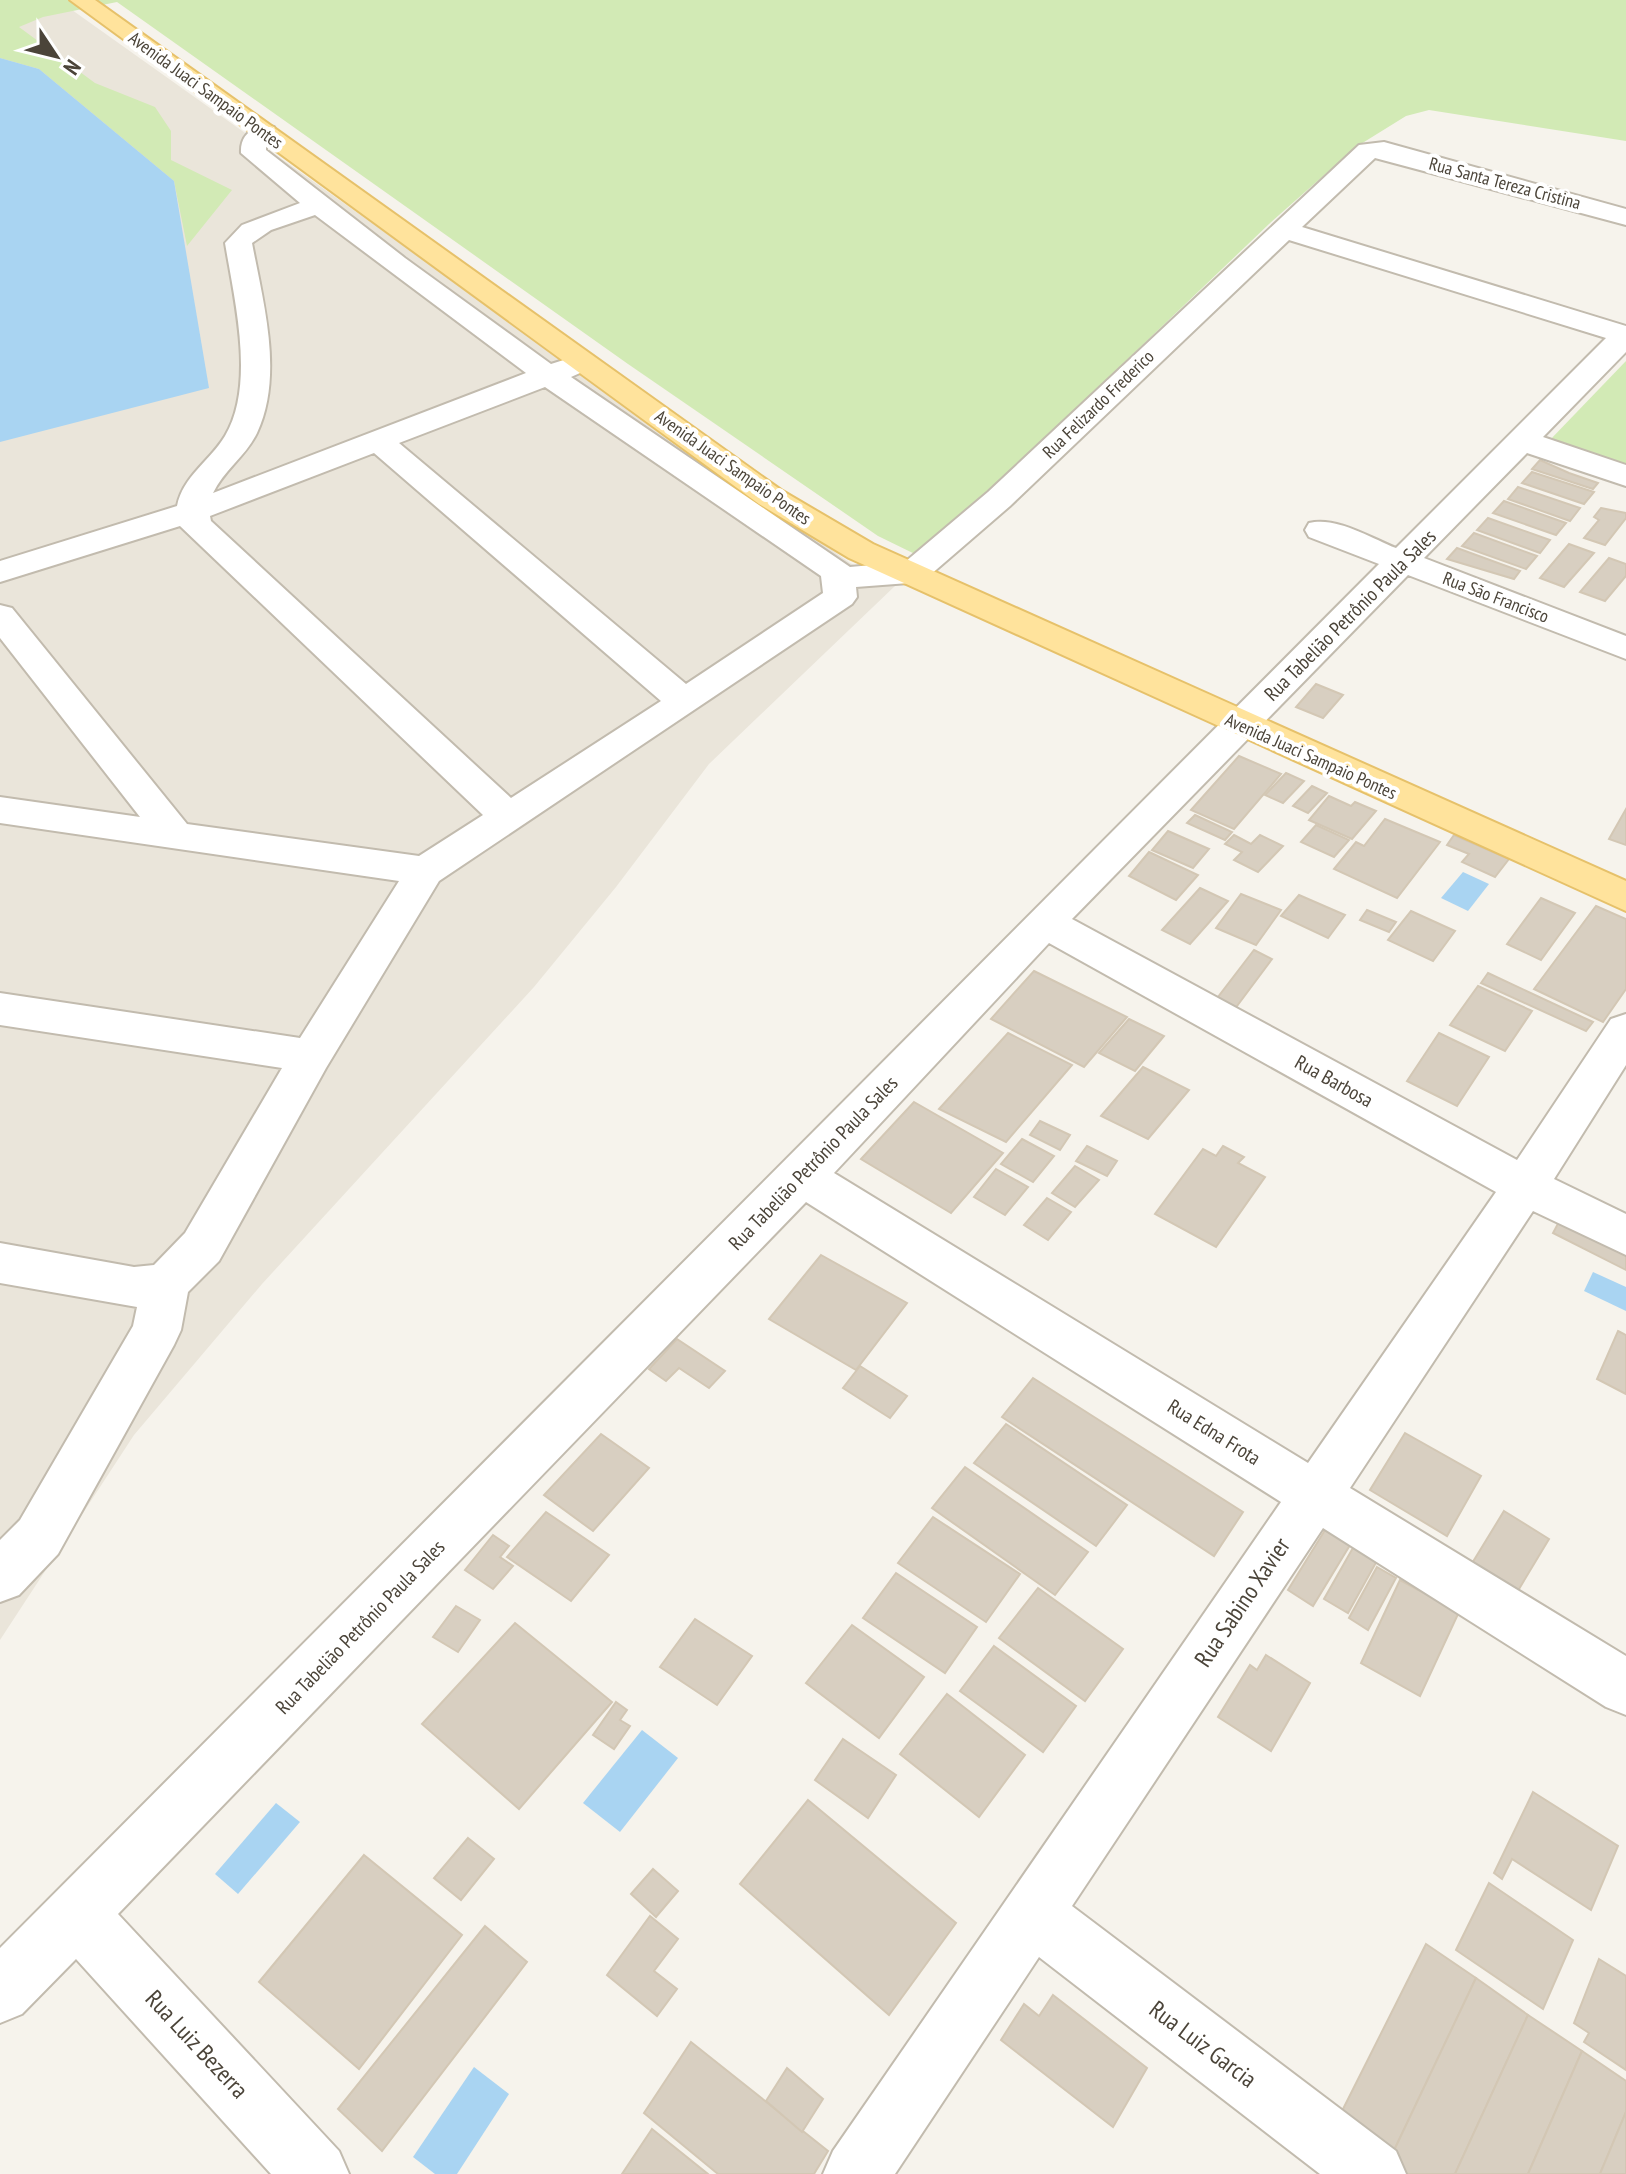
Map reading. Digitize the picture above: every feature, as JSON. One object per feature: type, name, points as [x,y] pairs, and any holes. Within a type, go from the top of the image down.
[{"type":"main road","name":"Avenida Juaci Sampaio Pontes","points":[[81,0],[770,497],[838,538],[908,574],[1626,897]]},
{"type":"street","points":[[0,1577],[39,1537],[157,1330],[166,1284],[202,1247],[311,1056],[425,871],[840,597],[837,572],[539,368],[318,206],[254,153],[253,142],[265,132]]},
{"type":"street","name":"Rua Felizardo Frederico","points":[[908,574],[999,499],[1363,152],[1373,148],[1384,150]]},
{"type":"street","name":"Rua Santa Tereza Cristina","points":[[1384,150],[1626,217]]},
{"type":"street","points":[[318,206],[254,229],[242,235],[238,243],[254,336],[253,396],[242,434],[196,497],[195,524],[507,816]]},
{"type":"street","points":[[1282,229],[1626,335]]},
{"type":"street","name":"Rua Tabelião Petrônio Paula Sales","points":[[0,1992],[802,1176],[1045,922],[1626,335]]},
{"type":"street","points":[[0,572],[539,368],[584,361]]},
{"type":"street","points":[[0,548],[120,511],[196,497],[378,441],[539,368]]},
{"type":"street","points":[[378,441],[685,702]]},
{"type":"street","points":[[1524,441],[1626,476]]},
{"type":"street","name":"Rua São Francisco","points":[[1321,530],[1626,648]]},
{"type":"street","points":[[838,578],[908,574]]},
{"type":"street","points":[[0,615],[175,835]]},
{"type":"street","points":[[0,810],[425,871]]},
{"type":"street","name":"Rua Barbosa","points":[[1045,922],[1525,1186],[1626,1236]]},
{"type":"street","points":[[0,1009],[311,1056]]},
{"type":"street","name":"Rua Sabino Xavier","points":[[856,2174],[1525,1186],[1626,1030]]},
{"type":"street","name":"Rua Edna Frota","points":[[802,1176],[1626,1688]]},
{"type":"street","points":[[0,1263],[134,1287],[166,1284]]},
{"type":"street","name":"Rua Luiz Garcia","points":[[1033,1914],[1373,2174]]},
{"type":"street","name":"Rua Luiz Bezerra","points":[[77,1915],[316,2174]]},
{"type":"shaded area","points":[[58,0],[850,563],[896,585],[709,764],[616,887],[534,987],[262,1284],[134,1435],[0,1640],[0,1]]},
{"type":"green space","points":[[0,0],[1626,0],[1626,141],[1429,110],[1406,116],[1356,147],[1269,224],[921,557],[878,536],[628,364],[117,2],[43,17],[19,27],[95,83],[155,107],[171,131],[171,160],[232,190],[187,246],[174,181],[39,69],[0,58]]},
{"type":"green space","points":[[1626,361],[1626,468],[1549,441]]},
{"type":"water","points":[[0,58],[39,69],[174,181],[209,388],[0,442]]},
{"type":"water","points":[[1463,872],[1489,884],[1468,911],[1441,898]]},
{"type":"water","points":[[1593,1272],[1626,1287],[1626,1311],[1584,1291]]},
{"type":"water","points":[[642,1730],[678,1758],[620,1832],[583,1803]]},
{"type":"water","points":[[276,1803],[300,1822],[238,1894],[215,1874]]},
{"type":"water","points":[[474,2067],[509,2094],[457,2174],[435,2174],[413,2157]]},
{"type":"building","points":[[1540,460],[1598,483],[1593,489],[1532,469]]},
{"type":"building","points":[[1532,472],[1594,492],[1584,504],[1522,483]]},
{"type":"building","points":[[1518,487],[1580,508],[1570,521],[1508,499]]},
{"type":"building","points":[[1504,501],[1566,523],[1556,535],[1493,513]]},
{"type":"building","points":[[1601,508],[1626,513],[1626,518],[1605,545],[1584,538],[1599,520],[1594,517]]},
{"type":"building","points":[[1488,518],[1550,540],[1540,553],[1477,530]]},
{"type":"building","points":[[1474,533],[1537,556],[1526,569],[1462,546]]},
{"type":"building","points":[[1569,544],[1594,553],[1564,587],[1540,578]]},
{"type":"building","points":[[1457,548],[1520,571],[1514,579],[1447,559]]},
{"type":"building","points":[[1609,558],[1626,564],[1626,576],[1605,601],[1580,592]]},
{"type":"building","points":[[1316,684],[1343,695],[1323,718],[1296,707]]},
{"type":"building","points":[[1239,756],[1281,774],[1234,829],[1191,810]]},
{"type":"building","points":[[1286,773],[1304,781],[1283,803],[1265,795]]},
{"type":"building","points":[[1312,786],[1327,793],[1308,813],[1293,806]]},
{"type":"building","points":[[1329,796],[1351,806],[1355,802],[1376,811],[1352,839],[1309,820]]},
{"type":"building","points":[[1626,809],[1626,845],[1609,839]]},
{"type":"building","points":[[1195,815],[1232,832],[1225,840],[1187,823]]},
{"type":"building","points":[[1385,819],[1440,842],[1397,898],[1334,869],[1356,842],[1364,846]]},
{"type":"building","points":[[1316,825],[1349,840],[1334,857],[1301,842]]},
{"type":"building","points":[[1168,831],[1209,849],[1193,868],[1152,850]]},
{"type":"building","points":[[1234,835],[1251,844],[1260,835],[1283,846],[1258,872],[1234,860],[1242,852],[1225,844]]},
{"type":"building","points":[[1454,835],[1509,859],[1495,877],[1462,862],[1469,854],[1447,845]]},
{"type":"building","points":[[1149,852],[1198,875],[1176,900],[1129,876]]},
{"type":"building","points":[[1200,888],[1228,901],[1190,944],[1162,930]]},
{"type":"building","points":[[1241,894],[1281,910],[1256,945],[1216,928]]},
{"type":"building","points":[[1299,895],[1345,915],[1328,938],[1281,916]]},
{"type":"building","points":[[1541,898],[1575,913],[1541,960],[1507,944]]},
{"type":"building","points":[[1596,906],[1626,919],[1626,989],[1603,1022],[1534,989]]},
{"type":"building","points":[[1367,910],[1396,922],[1389,932],[1360,920]]},
{"type":"building","points":[[1411,911],[1455,931],[1433,961],[1388,940]]},
{"type":"building","points":[[1254,950],[1272,959],[1234,1010],[1215,1001]]},
{"type":"building","points":[[1034,971],[1127,1017],[1084,1067],[991,1019]]},
{"type":"building","points":[[1488,973],[1593,1022],[1586,1031],[1481,983]]},
{"type":"building","points":[[1478,986],[1532,1011],[1505,1051],[1450,1025]]},
{"type":"building","points":[[1129,1019],[1164,1036],[1135,1071],[1099,1053]]},
{"type":"building","points":[[1008,1033],[1072,1065],[1006,1142],[939,1109]]},
{"type":"building","points":[[1439,1033],[1489,1057],[1457,1106],[1407,1081]]},
{"type":"building","points":[[1143,1067],[1189,1090],[1148,1139],[1101,1116]]},
{"type":"building","points":[[914,1102],[1003,1153],[951,1213],[861,1159]]},
{"type":"building","points":[[1040,1121],[1070,1135],[1060,1150],[1030,1135]]},
{"type":"building","points":[[1022,1139],[1054,1156],[1033,1182],[1001,1164]]},
{"type":"building","points":[[1087,1146],[1117,1161],[1107,1176],[1076,1161]]},
{"type":"building","points":[[1223,1146],[1244,1157],[1238,1163],[1265,1177],[1216,1247],[1155,1214],[1203,1149],[1216,1156]]},
{"type":"building","points":[[1075,1166],[1099,1180],[1075,1207],[1052,1193]]},
{"type":"building","points":[[996,1169],[1028,1187],[1005,1215],[974,1197]]},
{"type":"building","points":[[1047,1198],[1071,1212],[1048,1240],[1024,1225]]},
{"type":"building","points":[[1562,1216],[1626,1248],[1626,1270],[1553,1233]]},
{"type":"building","points":[[821,1255],[907,1303],[856,1370],[769,1319]]},
{"type":"building","points":[[1618,1331],[1626,1335],[1626,1394],[1597,1379]]},
{"type":"building","points":[[677,1339],[725,1371],[709,1388],[679,1368],[666,1381],[649,1369]]},
{"type":"building","points":[[860,1366],[907,1396],[890,1418],[843,1388]]},
{"type":"building","points":[[1033,1378],[1243,1512],[1214,1556],[1002,1417]]},
{"type":"building","points":[[1006,1424],[1127,1505],[1096,1546],[974,1463]]},
{"type":"building","points":[[1405,1433],[1481,1476],[1447,1536],[1370,1490]]},
{"type":"building","points":[[601,1434],[649,1468],[593,1531],[544,1495]]},
{"type":"building","points":[[965,1467],[1088,1552],[1055,1595],[932,1508]]},
{"type":"building","points":[[1504,1511],[1549,1539],[1516,1594],[1471,1565]]},
{"type":"building","points":[[546,1512],[609,1555],[571,1601],[507,1557]]},
{"type":"building","points":[[933,1517],[1020,1574],[986,1622],[898,1563]]},
{"type":"building","points":[[1325,1530],[1350,1545],[1313,1606],[1288,1590]]},
{"type":"building","points":[[493,1535],[509,1546],[500,1557],[513,1566],[493,1589],[465,1570]]},
{"type":"building","points":[[1354,1546],[1378,1559],[1348,1613],[1324,1599]]},
{"type":"building","points":[[1377,1567],[1396,1578],[1368,1630],[1349,1618]]},
{"type":"building","points":[[896,1573],[977,1627],[945,1673],[863,1618]]},
{"type":"building","points":[[1400,1580],[1459,1612],[1420,1696],[1361,1663]]},
{"type":"building","points":[[1038,1588],[1123,1649],[1085,1701],[999,1638]]},
{"type":"building","points":[[456,1606],[480,1620],[458,1652],[433,1637]]},
{"type":"building","points":[[695,1619],[752,1656],[717,1705],[660,1667]]},
{"type":"building","points":[[515,1623],[612,1702],[519,1809],[422,1724]]},
{"type":"building","points":[[852,1625],[924,1677],[879,1738],[806,1683]]},
{"type":"building","points":[[994,1646],[1076,1706],[1043,1752],[960,1691]]},
{"type":"building","points":[[1266,1655],[1310,1683],[1271,1751],[1218,1717],[1250,1665],[1257,1670]]},
{"type":"building","points":[[947,1694],[1025,1755],[979,1817],[900,1754]]},
{"type":"building","points":[[616,1702],[627,1710],[620,1720],[630,1726],[614,1749],[593,1735]]},
{"type":"building","points":[[843,1739],[896,1775],[868,1818],[815,1780]]},
{"type":"building","points":[[1533,1792],[1618,1846],[1591,1910],[1512,1859],[1502,1879],[1494,1873]]},
{"type":"building","points":[[808,1800],[956,1923],[889,2015],[740,1884]]},
{"type":"building","points":[[468,1838],[494,1859],[461,1900],[434,1878]]},
{"type":"building","points":[[364,1855],[462,1935],[359,2069],[259,1982]]},
{"type":"building","points":[[653,1869],[678,1891],[656,1917],[631,1894]]},
{"type":"building","points":[[1489,1883],[1573,1940],[1543,2009],[1456,1950]]},
{"type":"building","points":[[650,1916],[678,1939],[654,1971],[677,1989],[657,2016],[607,1975]]},
{"type":"building","points":[[485,1926],[527,1962],[382,2151],[338,2109]]},
{"type":"building","points":[[1426,1944],[1476,1978],[1389,2161],[1336,2123]]},
{"type":"building","points":[[1599,1959],[1626,1976],[1626,2070],[1584,2042],[1589,2033],[1574,2023]]},
{"type":"building","points":[[1476,1978],[1528,2015],[1455,2174],[1405,2174],[1389,2161]]},
{"type":"building","points":[[1053,1995],[1147,2068],[1113,2127],[1001,2040],[1024,2004],[1039,2016]]},
{"type":"building","points":[[1528,2015],[1582,2051],[1528,2174],[1455,2174]]},
{"type":"building","points":[[691,2042],[828,2151],[814,2174],[718,2174],[644,2113]]},
{"type":"building","points":[[1582,2051],[1626,2081],[1626,2112],[1600,2174],[1528,2174]]},
{"type":"building","points":[[787,2068],[823,2099],[802,2132],[766,2101]]},
{"type":"building","points":[[1626,2112],[1626,2174],[1600,2174]]},
{"type":"building","points":[[652,2129],[708,2174],[622,2174]]}]
